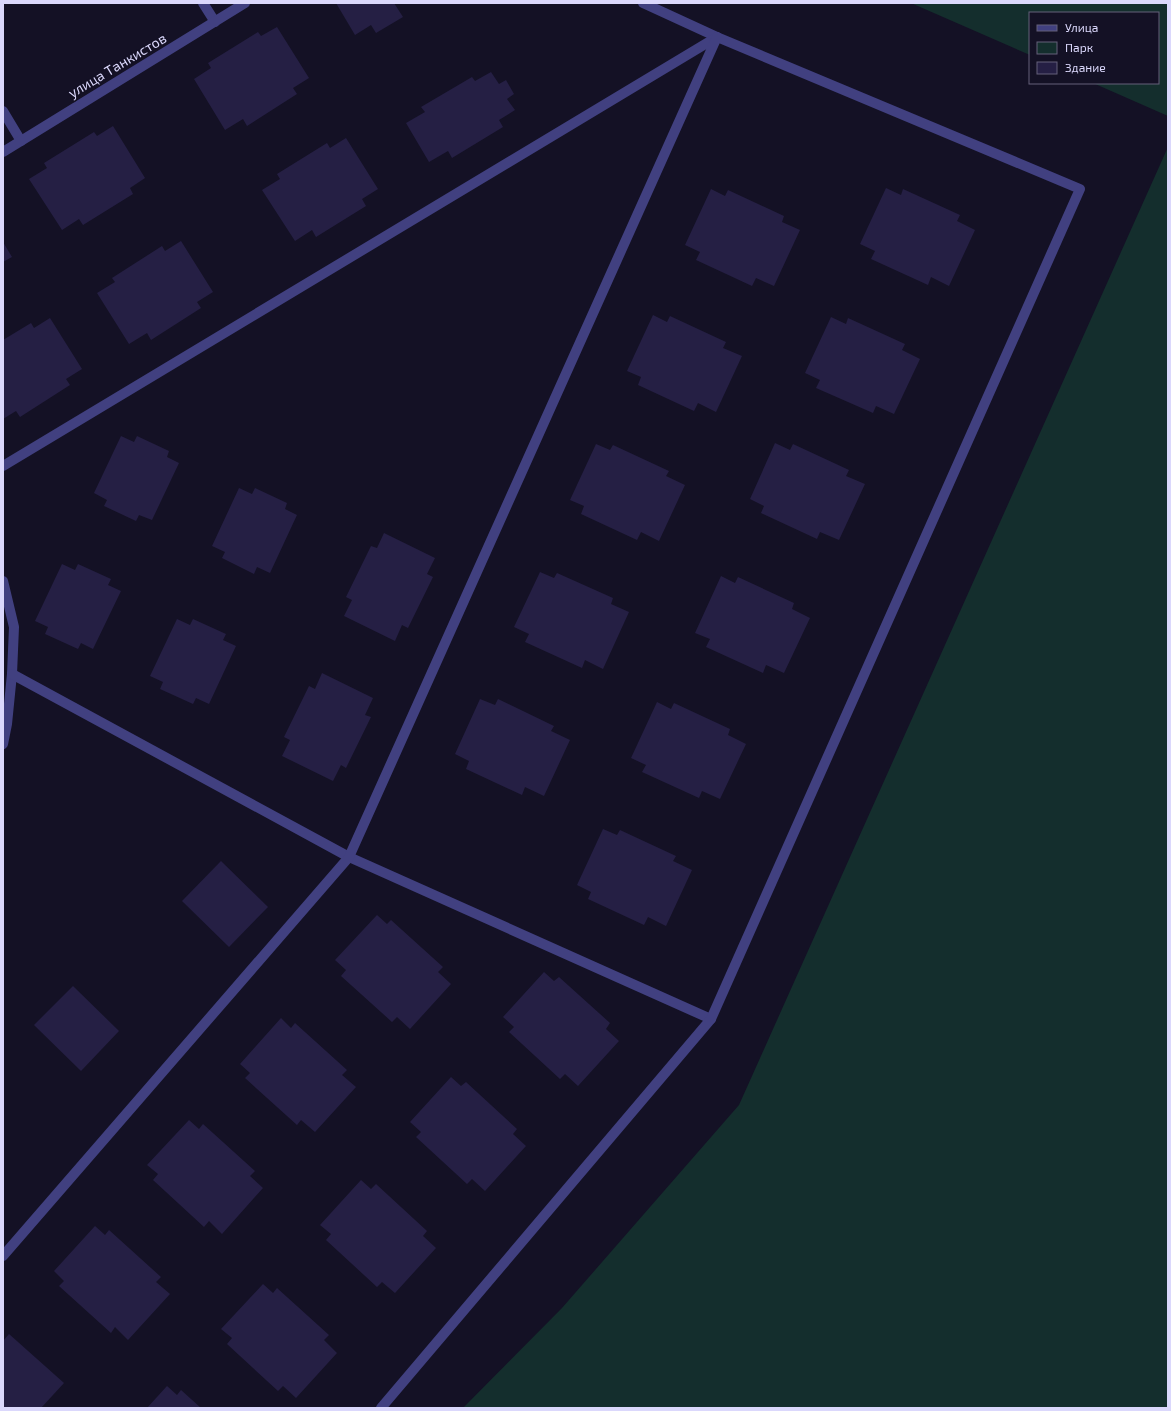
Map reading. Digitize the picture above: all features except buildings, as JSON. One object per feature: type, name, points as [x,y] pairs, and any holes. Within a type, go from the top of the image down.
[{"type":"street","points":[[203,3],[215,22]]},
{"type":"street","name":"улица Танкистов","points":[[3,152],[246,3]]},
{"type":"street","points":[[381,1408],[711,1019],[1080,189],[717,37],[643,3]]},
{"type":"street","points":[[3,466],[717,37]]},
{"type":"street","points":[[3,1256],[349,857],[717,37]]},
{"type":"street","points":[[3,111],[21,141]]},
{"type":"street","points":[[3,581],[14,628],[12,674],[7,724],[3,744]]},
{"type":"street","points":[[12,674],[349,857],[711,1019]]},
{"type":"green space","points":[[911,3],[1168,3],[1168,116],[1095,84],[1159,84],[1159,12],[1029,12],[1029,55]]},
{"type":"green space","points":[[1168,147],[1168,1408],[463,1408],[562,1308],[739,1105]]}]
